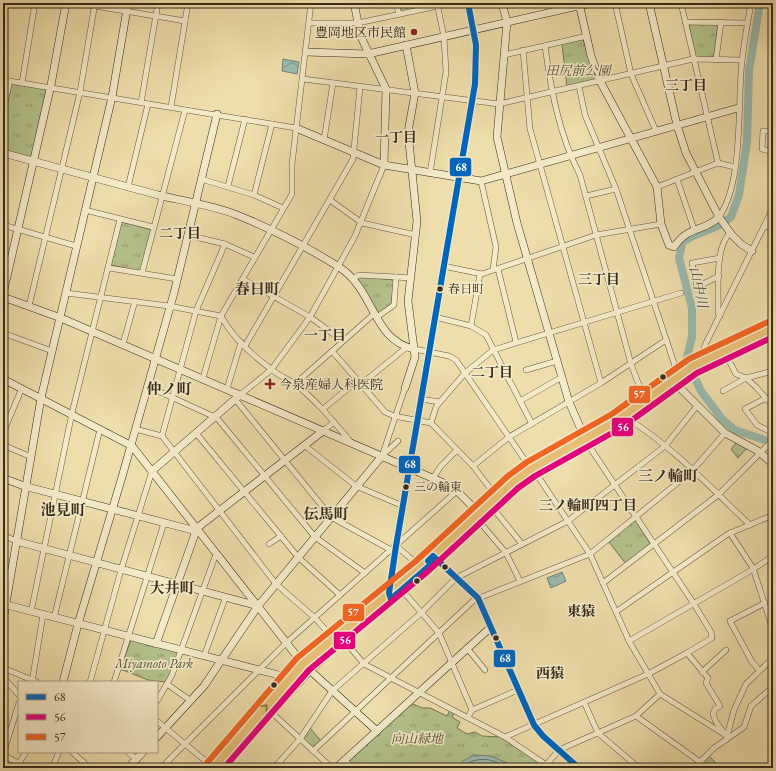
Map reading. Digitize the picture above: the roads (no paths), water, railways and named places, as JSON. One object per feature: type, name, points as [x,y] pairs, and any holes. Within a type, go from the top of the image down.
[{"type":"highway","points":[[586,441],[698,366],[773,328]]},
{"type":"highway","points":[[698,366],[726,355],[773,333]]},
{"type":"highway","points":[[480,516],[496,496],[533,470],[628,419],[680,377]]},
{"type":"highway","points":[[390,596],[402,590],[434,558],[533,470]]},
{"type":"highway","points":[[217,768],[290,678],[306,667],[390,596],[421,567],[434,558]]},
{"type":"highway","points":[[217,768],[271,712],[306,667]]},
{"type":"street","points":[[3,10],[4,3]]},
{"type":"street","points":[[22,83],[35,3]]},
{"type":"street","points":[[3,294],[51,87],[66,3]]},
{"type":"street","points":[[77,3],[95,4],[185,21]]},
{"type":"street","points":[[3,621],[4,604],[16,541],[29,456],[76,246],[112,97],[128,3]]},
{"type":"street","points":[[142,103],[158,3]]},
{"type":"street","points":[[171,107],[188,3]]},
{"type":"street","points":[[203,378],[221,316],[270,229],[292,194],[292,164],[303,79],[310,3]]},
{"type":"street","points":[[90,681],[121,570],[152,471],[271,370],[310,317],[362,223],[384,165],[386,89],[360,37],[354,3]]},
{"type":"street","points":[[396,3],[399,14]]},
{"type":"street","points":[[390,596],[394,548],[422,399],[443,266],[472,101],[476,59],[474,30],[468,3]]},
{"type":"street","points":[[502,3],[507,22],[496,137],[528,258],[569,402],[586,441],[694,604],[712,638],[648,674],[505,737]]},
{"type":"street","points":[[306,52],[368,54],[579,4],[591,3]]},
{"type":"street","points":[[615,3],[631,74],[656,131]]},
{"type":"street","points":[[649,3],[677,125],[686,153],[719,217],[730,233],[741,244],[752,251]]},
{"type":"street","points":[[681,3],[718,163]]},
{"type":"street","points":[[579,4],[591,56],[600,81],[657,186],[661,224],[669,244],[672,247],[684,233],[710,224],[719,217],[728,202],[738,143],[738,108],[742,60],[751,3]]},
{"type":"street","points":[[29,306],[80,92],[95,4]]},
{"type":"street","points":[[308,23],[358,23],[437,5],[444,37],[446,72],[430,173]]},
{"type":"street","points":[[685,22],[748,22]]},
{"type":"street","points":[[716,60],[720,22]]},
{"type":"street","points":[[504,54],[587,36]]},
{"type":"street","points":[[382,456],[397,417],[413,366],[410,348],[408,308],[417,214],[408,132],[415,93],[406,45]]},
{"type":"street","points":[[545,46],[553,92],[570,156],[580,175],[631,364],[645,401]]},
{"type":"street","points":[[523,50],[530,129],[538,164],[563,246],[601,383]]},
{"type":"street","points":[[303,79],[499,104],[693,59],[742,60]]},
{"type":"street","points":[[3,80],[296,128],[384,165],[481,181],[738,108]]},
{"type":"street","points":[[3,111],[10,81]]},
{"type":"street","points":[[324,140],[332,83]]},
{"type":"street","points":[[578,86],[585,115],[616,189],[666,340],[680,377],[697,406],[725,433],[760,452],[773,464]]},
{"type":"street","points":[[226,389],[243,344],[330,200],[355,154],[360,87]]},
{"type":"street","points":[[128,187],[148,104]]},
{"type":"street","points":[[142,273],[185,110]]},
{"type":"street","points":[[63,681],[95,563],[112,509],[177,279],[217,114]]},
{"type":"street","points":[[228,186],[245,119]]},
{"type":"street","points":[[254,195],[272,124]]},
{"type":"street","points":[[773,131],[763,131],[762,149],[773,152]]},
{"type":"street","points":[[3,163],[4,153],[93,178],[235,214],[270,229],[338,267],[354,278],[390,336],[410,348],[449,356],[454,359],[533,470],[590,554],[617,611],[629,641],[660,694],[727,738]]},
{"type":"street","points":[[657,186],[695,173],[718,163],[735,167]]},
{"type":"street","points":[[201,179],[254,195],[283,208]]},
{"type":"street","points":[[677,179],[694,229]]},
{"type":"street","points":[[481,181],[496,247],[495,270],[516,342]]},
{"type":"street","points":[[586,196],[616,189]]},
{"type":"street","points":[[330,200],[362,223],[416,234]]},
{"type":"street","points":[[698,366],[705,345],[773,208]]},
{"type":"street","points":[[85,210],[153,227]]},
{"type":"street","points":[[31,612],[72,413],[102,297],[120,219]]},
{"type":"street","points":[[443,266],[480,274],[596,234],[661,224]]},
{"type":"street","points":[[3,225],[76,246]]},
{"type":"street","points":[[764,227],[773,226]]},
{"type":"street","points":[[720,316],[718,313],[720,258],[723,246],[730,233]]},
{"type":"street","points":[[187,234],[225,244],[254,257]]},
{"type":"street","points":[[162,436],[196,311],[225,244]]},
{"type":"street","points":[[719,276],[697,286],[692,263],[720,258]]},
{"type":"street","points":[[109,268],[177,279]]},
{"type":"street","points":[[471,326],[480,274]]},
{"type":"street","points":[[354,278],[358,275],[410,278]]},
{"type":"street","points":[[295,384],[343,341],[376,315],[394,305],[396,277]]},
{"type":"street","points":[[243,279],[310,317],[343,341]]},
{"type":"street","points":[[66,293],[169,306],[221,316]]},
{"type":"street","points":[[431,422],[436,407],[440,402],[465,373],[493,350],[681,293]]},
{"type":"street","points":[[3,297],[61,318],[123,344],[203,378],[226,389],[238,397],[351,442],[458,490],[480,516],[506,553],[520,581]]},
{"type":"street","points":[[123,344],[135,301]]},
{"type":"street","points":[[221,316],[226,326],[243,344],[271,370],[295,384],[323,409],[351,442]]},
{"type":"street","points":[[435,317],[471,326],[486,335],[532,424]]},
{"type":"street","points":[[3,333],[52,350]]},
{"type":"street","points":[[473,466],[509,437],[601,383],[666,340]]},
{"type":"street","points":[[323,409],[410,348]]},
{"type":"street","points":[[332,351],[382,410],[388,415],[431,422],[473,466],[496,496]]},
{"type":"street","points":[[726,355],[736,374],[746,378],[773,406]]},
{"type":"street","points":[[526,370],[558,361]]},
{"type":"street","points":[[723,391],[746,378],[773,371]]},
{"type":"street","points":[[520,401],[562,377]]},
{"type":"street","points":[[3,379],[72,413],[130,445],[306,667],[376,731]]},
{"type":"street","points":[[147,386],[215,416],[266,475],[314,537],[365,573]]},
{"type":"street","points":[[3,433],[22,388]]},
{"type":"street","points":[[238,397],[285,460],[331,516],[394,548],[421,567]]},
{"type":"street","points":[[766,398],[745,409],[757,426],[773,433]]},
{"type":"street","points":[[422,399],[440,402]]},
{"type":"street","points":[[274,768],[300,739],[332,691],[421,613],[456,578],[568,521],[665,446],[697,406]]},
{"type":"street","points":[[628,419],[647,430],[750,524]]},
{"type":"street","points":[[156,644],[196,529],[334,422]]},
{"type":"street","points":[[54,618],[100,429]]},
{"type":"street","points":[[135,429],[162,436],[276,584],[339,639],[364,664],[419,691],[505,737],[545,764],[547,764],[559,750],[636,716],[660,694]]},
{"type":"street","points":[[196,433],[298,557],[340,595]]},
{"type":"street","points":[[313,751],[478,598],[590,554],[692,471],[725,433]]},
{"type":"street","points":[[604,583],[718,495],[773,440]]},
{"type":"street","points":[[158,736],[204,686],[258,606],[331,516],[382,456],[398,441]]},
{"type":"street","points":[[3,445],[29,456]]},
{"type":"street","points":[[304,445],[356,486],[402,506]]},
{"type":"street","points":[[433,478],[444,463],[457,450]]},
{"type":"street","points":[[4,480],[164,523],[196,529]]},
{"type":"street","points":[[160,768],[260,671],[286,643],[458,490]]},
{"type":"street","points":[[492,507],[522,544]]},
{"type":"street","points":[[617,611],[730,533],[773,515]]},
{"type":"street","points":[[114,681],[164,523]]},
{"type":"street","points":[[730,533],[753,568],[773,630]]},
{"type":"street","points":[[3,535],[16,541],[147,578],[258,606]]},
{"type":"street","points":[[269,544],[281,536]]},
{"type":"street","points":[[158,699],[167,684],[181,650],[216,554]]},
{"type":"street","points":[[629,641],[773,556]]},
{"type":"street","points":[[434,558],[478,598],[534,724],[543,736],[579,768]]},
{"type":"street","points":[[402,590],[439,633],[472,710]]},
{"type":"street","points":[[204,656],[225,598]]},
{"type":"street","points":[[759,670],[752,662],[730,621],[765,603]]},
{"type":"street","points":[[4,604],[290,678]]},
{"type":"street","points":[[3,668],[34,681],[43,615]]},
{"type":"street","points":[[336,768],[491,627]]},
{"type":"street","points":[[467,648],[485,670]]},
{"type":"street","points":[[702,672],[726,650]]},
{"type":"street","points":[[686,653],[708,678],[706,683],[720,706],[713,711],[714,718],[727,738]]},
{"type":"street","points":[[727,738],[737,703],[749,680],[773,658]]},
{"type":"street","points":[[3,677],[18,694]]},
{"type":"street","points":[[167,684],[191,701]]},
{"type":"street","points":[[694,768],[727,738],[744,727],[751,706],[773,687]]},
{"type":"street","points":[[468,717],[472,710],[518,690]]},
{"type":"street","points":[[584,702],[598,733],[638,768]]},
{"type":"street","points":[[18,706],[3,754],[28,768]]},
{"type":"street","points":[[271,712],[332,768]]},
{"type":"street","points":[[636,716],[700,762]]},
{"type":"street","points":[[158,722],[184,744],[217,768]]},
{"type":"street","points":[[19,763],[25,753]]},
{"type":"street","points":[[52,768],[59,753]]},
{"type":"street","points":[[73,753],[90,768]]},
{"type":"street","points":[[129,753],[136,759]]},
{"type":"street","points":[[128,768],[142,753]]},
{"type":"street","points":[[345,761],[354,768]]},
{"type":"water","points":[[283,59],[299,62],[297,74],[282,71]]},
{"type":"water","points":[[562,572],[566,581],[551,588],[547,578]]},
{"type":"water","points":[[474,755],[491,756],[519,768],[456,768],[463,761]]},
{"type":"waterway","name":"山中川","points":[[760,3],[749,71],[747,142],[739,195],[731,217],[720,225],[684,241],[679,258],[692,308],[692,337],[686,361],[701,391],[722,419],[735,430],[768,441],[773,446]]},
{"type":"place","name":"豊岡地区市民館","points":[[414,32]]},
{"type":"place","name":"春日町","points":[[440,289]]},
{"type":"place","name":"今泉産婦人科医院","points":[[270,384]]},
{"type":"place","name":"三の輪東","points":[[406,487]]},
{"type":"district","name":"三丁目","points":[[686,85]]},
{"type":"district","name":"一丁目","points":[[396,137]]},
{"type":"district","name":"二丁目","points":[[180,233]]},
{"type":"district","name":"三丁目","points":[[599,279]]},
{"type":"district","name":"春日町","points":[[257,288]]},
{"type":"district","name":"一丁目","points":[[325,335]]},
{"type":"district","name":"二丁目","points":[[492,372]]},
{"type":"district","name":"仲ノ町","points":[[169,388]]},
{"type":"district","name":"三ノ輪町","points":[[668,475]]},
{"type":"district","name":"三ノ輪町四丁目","points":[[588,505]]},
{"type":"district","name":"池見町","points":[[63,509]]},
{"type":"district","name":"伝馬町","points":[[326,513]]},
{"type":"district","name":"大井町","points":[[172,587]]},
{"type":"district","name":"東猿","points":[[581,611]]},
{"type":"district","name":"西猿","points":[[550,673]]},
{"type":"park label","name":"田尻前公園","points":[[578,70]]},
{"type":"park label","name":"Miyamoto Park","points":[[154,663]]},
{"type":"park label","name":"向山緑地","points":[[417,738]]}]
